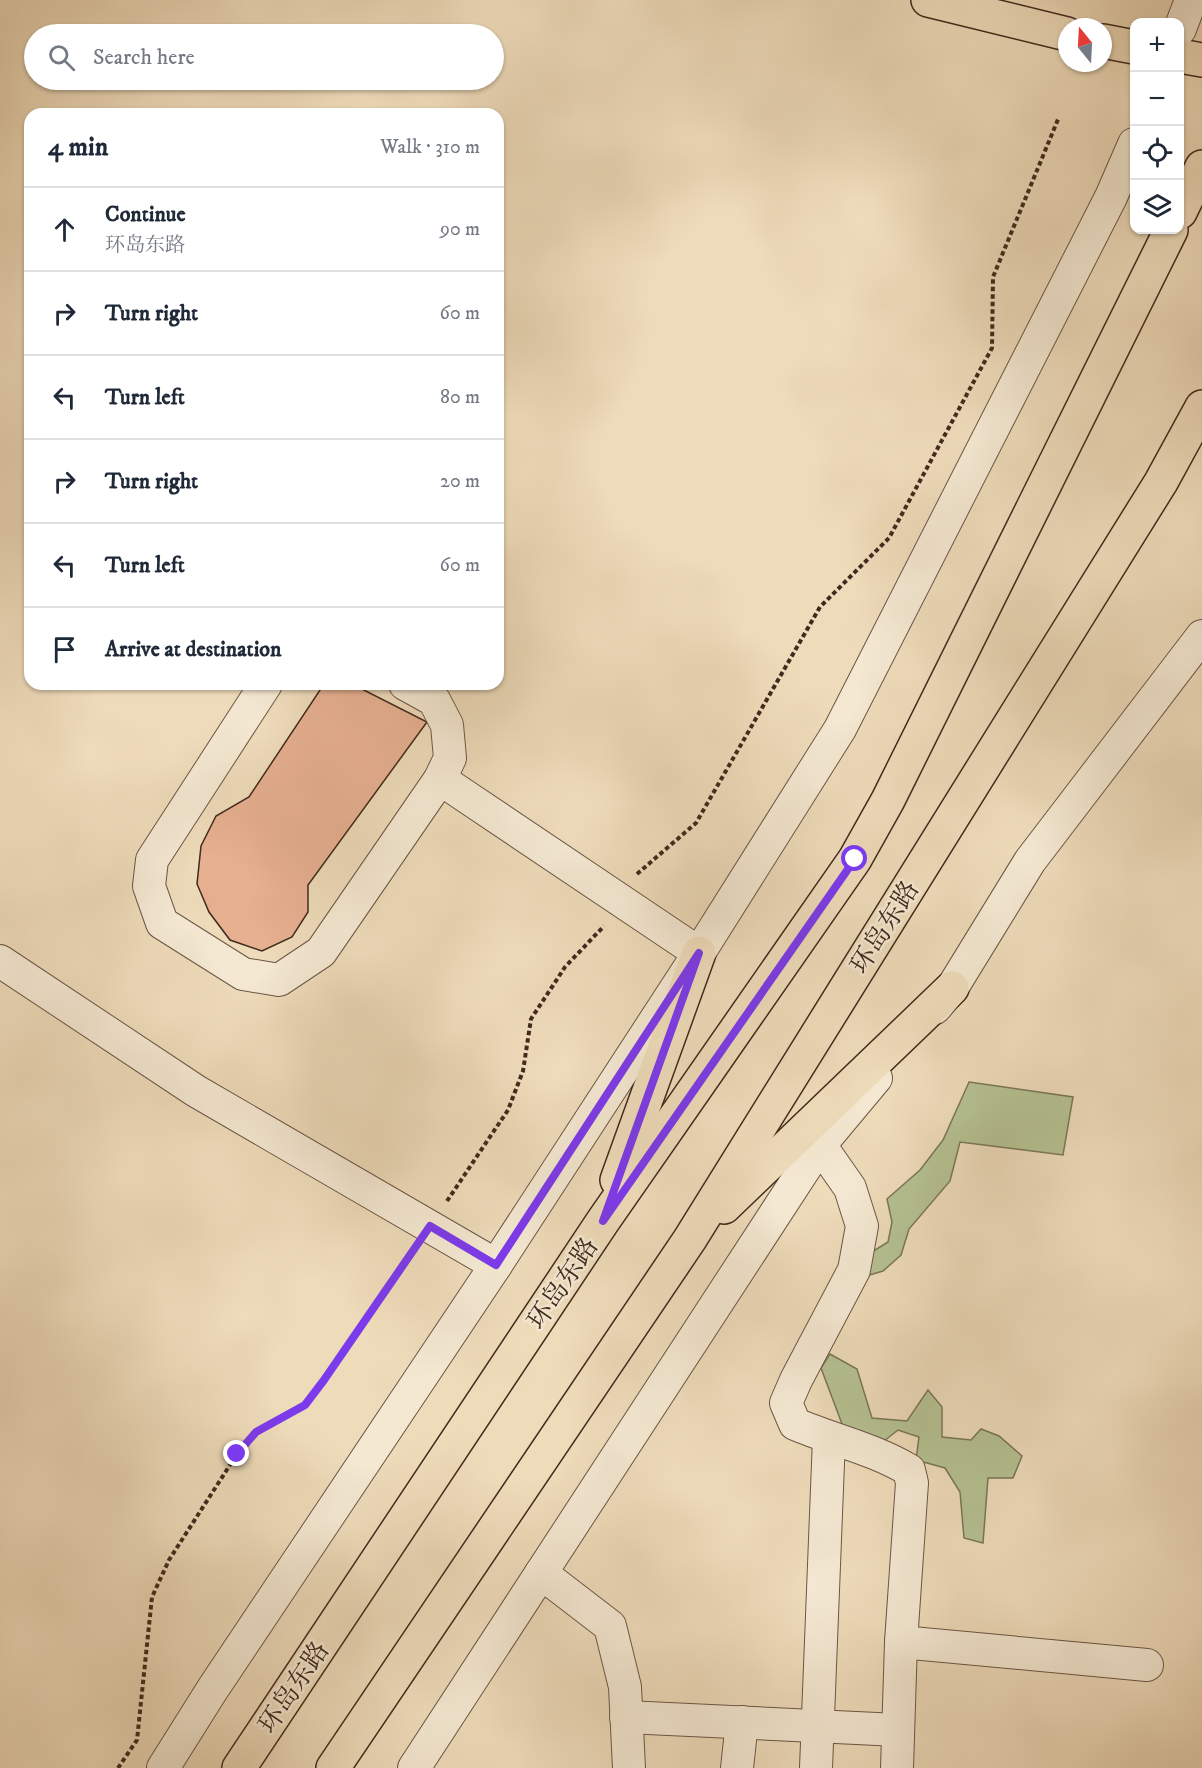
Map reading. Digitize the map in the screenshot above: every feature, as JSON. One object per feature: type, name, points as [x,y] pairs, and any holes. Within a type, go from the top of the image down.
[{"type":"main road","points":[[928,0],[1058,32]]},
{"type":"main road","points":[[1112,43],[1130,46]]},
{"type":"main road","points":[[1184,57],[1202,60]]},
{"type":"main road","points":[[1184,202],[1202,166]]},
{"type":"main road","name":"环岛东路","points":[[239,1768],[603,1221],[855,859],[888,800],[1169,234]]},
{"type":"main road","name":"环岛东路","points":[[335,1766],[690,1239],[1161,482],[1202,407]]},
{"type":"main road","points":[[603,1221],[699,953]]},
{"type":"main road","points":[[690,1239],[952,988]]},
{"type":"main road","points":[[227,1768],[263,1733]]},
{"type":"street","points":[[1183,18],[1191,0]]},
{"type":"street","points":[[163,1768],[212,1690],[496,1265],[699,953],[840,729],[1111,197],[1130,153]]},
{"type":"street","points":[[414,1768],[820,1145],[952,988],[1030,861],[1202,636]]},
{"type":"street","points":[[262,690],[152,860],[149,886],[162,922],[243,974],[279,980],[321,952],[440,780],[450,758],[447,725],[434,700],[416,690]]},
{"type":"street","points":[[440,780],[699,953]]},
{"type":"street","points":[[0,961],[196,1091],[496,1265]]},
{"type":"street","points":[[820,1145],[850,1188],[862,1226],[854,1270],[786,1403],[795,1424],[887,1457],[909,1470],[912,1484],[901,1642],[897,1768]]},
{"type":"street","points":[[816,1768],[829,1438]]},
{"type":"street","points":[[541,1573],[610,1626],[625,1687],[629,1768]]},
{"type":"street","points":[[901,1642],[1148,1665]]},
{"type":"street","points":[[626,1717],[898,1730]]},
{"type":"street","points":[[737,1768],[742,1722]]},
{"type":"path","points":[[638,873],[696,823],[820,608],[889,537],[992,348],[993,277],[1059,117]]},
{"type":"path","points":[[118,1768],[136,1740],[152,1597],[169,1560],[237,1454],[256,1432],[305,1405],[430,1226],[508,1110],[523,1071],[531,1019],[565,967],[604,925]]},
{"type":"green space","points":[[969,1082],[1073,1097],[1063,1155],[960,1142],[950,1181],[909,1229],[901,1255],[883,1271],[866,1276],[867,1255],[888,1242],[892,1222],[887,1199],[920,1170],[943,1140]]},
{"type":"green space","points":[[830,1354],[857,1369],[872,1418],[907,1421],[928,1390],[942,1407],[942,1437],[971,1440],[981,1429],[999,1436],[1022,1456],[1013,1478],[988,1478],[983,1543],[964,1538],[960,1492],[945,1468],[916,1460],[919,1437],[898,1430],[879,1445],[845,1432],[821,1368]]},
{"type":"building","points":[[320,690],[364,690],[427,722],[308,885],[308,912],[292,937],[262,951],[230,940],[209,912],[197,884],[201,846],[216,816],[249,797]]},
{"type":"route","points":[[237,1454],[256,1432],[305,1405],[430,1226],[496,1265],[699,953],[603,1221],[855,859]]}]
